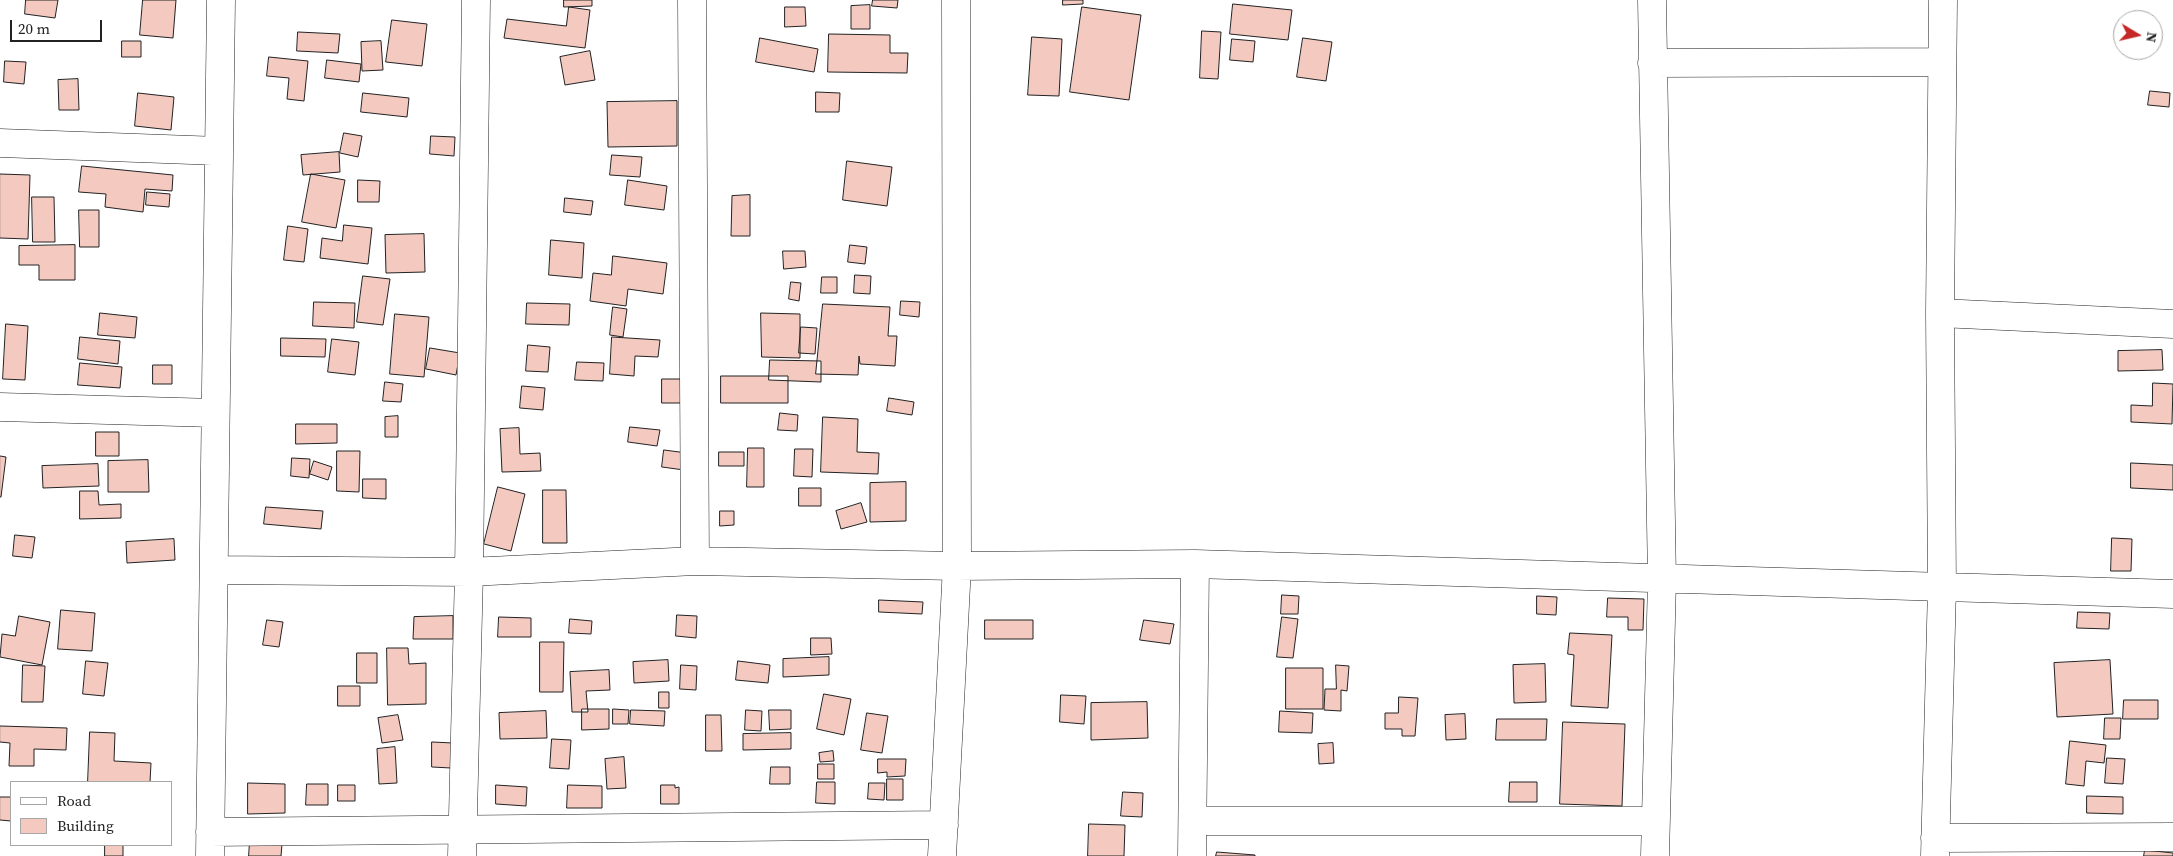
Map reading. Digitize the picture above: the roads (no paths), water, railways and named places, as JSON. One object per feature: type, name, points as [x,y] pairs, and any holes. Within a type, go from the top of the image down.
[{"type":"street","points":[[221,0],[210,844],[462,829],[944,825]]},
{"type":"street","points":[[462,856],[469,572],[476,0]]},
{"type":"street","points":[[692,0],[696,561]]},
{"type":"street","points":[[942,856],[957,566],[956,0]]},
{"type":"street","points":[[1652,0],[1662,580],[1655,856]]},
{"type":"street","points":[[1943,0],[1940,313],[1942,587],[1935,847],[2173,837]]},
{"type":"street","points":[[1652,63],[1941,62]]},
{"type":"street","points":[[0,144],[219,151]]},
{"type":"street","points":[[1940,313],[2173,324]]},
{"type":"street","points":[[0,407],[215,413]]},
{"type":"street","points":[[214,570],[469,572],[696,561],[957,566],[1194,564],[1662,580],[2173,594]]},
{"type":"street","points":[[1192,856],[1194,822],[1194,564]]},
{"type":"street","points":[[1194,822],[1656,821]]}]
